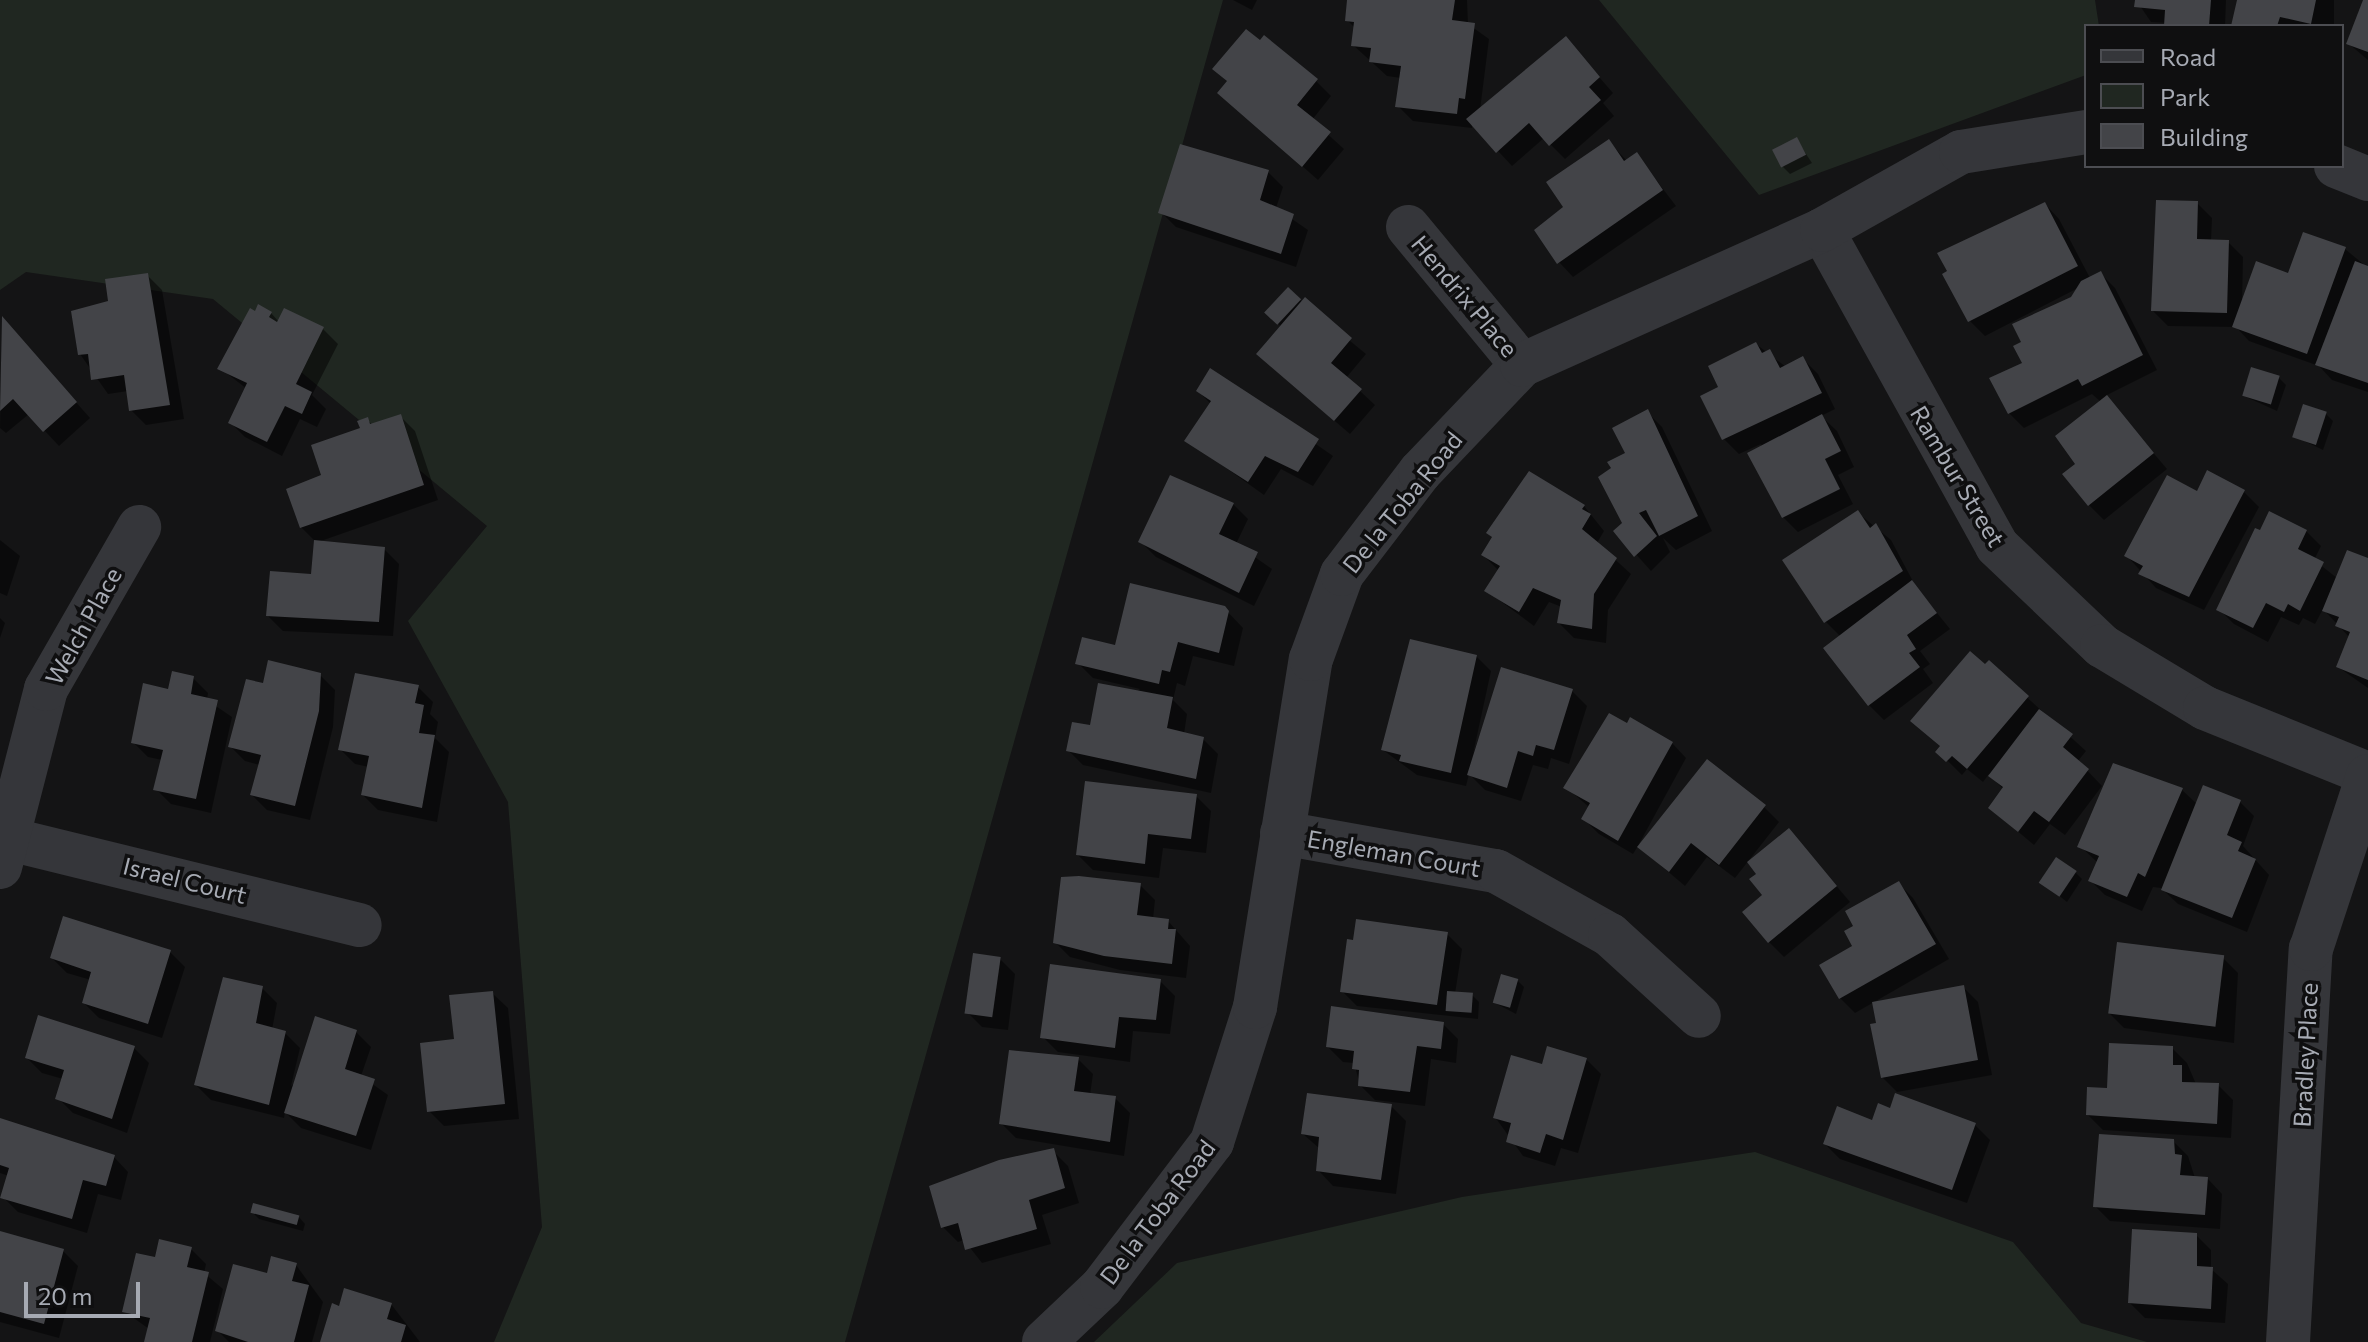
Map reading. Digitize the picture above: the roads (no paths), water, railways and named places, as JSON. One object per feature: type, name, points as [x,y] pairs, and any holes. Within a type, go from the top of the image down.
[{"type":"street","name":"De la Toba Road","points":[[1044,1342],[1102,1287],[1212,1142],[1255,1007],[1311,659],[1342,574],[1420,472],[1522,365],[1822,230],[1961,152],[2084,132]]},
{"type":"street","points":[[2341,168],[2368,179]]},
{"type":"street","name":"Hendrix Place","points":[[1408,227],[1522,365]]},
{"type":"street","name":"Rambur Street","points":[[1822,230],[1997,546],[2102,646],[2205,708],[2368,775]]},
{"type":"street","name":"Welch Place","points":[[4,853],[46,689],[139,527]]},
{"type":"street","name":"Bradley Place","points":[[2288,1342],[2311,949],[2368,775]]},
{"type":"street","name":"Engleman Court","points":[[1282,833],[1496,871],[1610,935],[1699,1016]]},
{"type":"street","name":"Israel Court","points":[[4,853],[360,925]]}]
